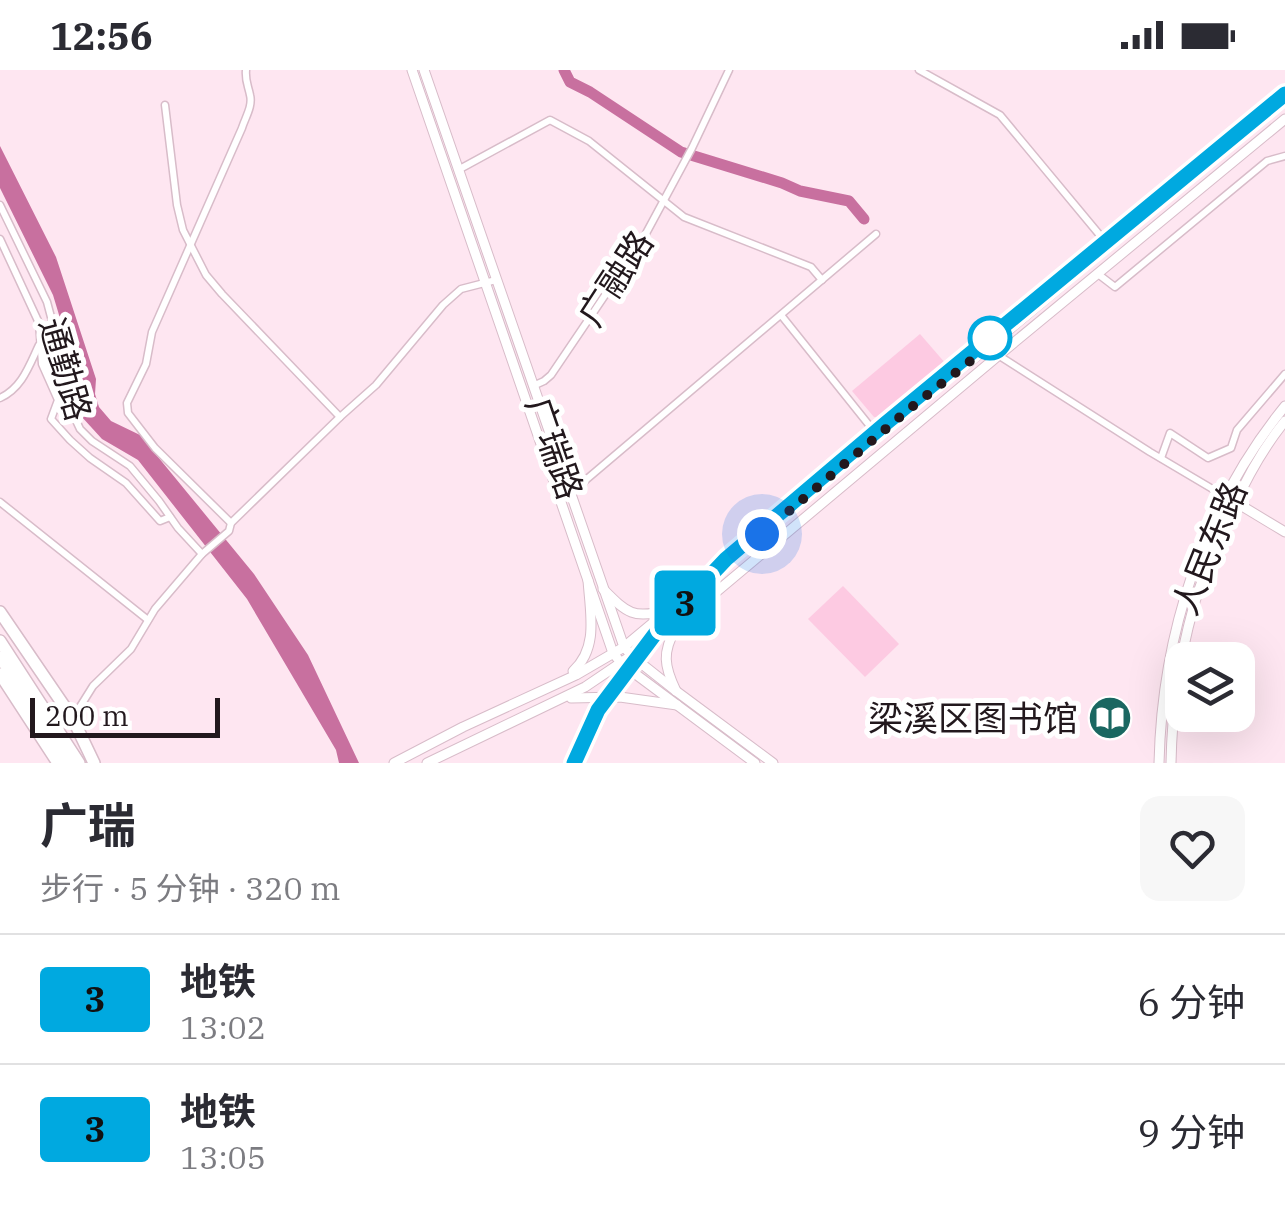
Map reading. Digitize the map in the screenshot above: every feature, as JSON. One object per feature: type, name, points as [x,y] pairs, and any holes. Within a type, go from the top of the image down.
[{"type":"highway","points":[[0,612],[73,719],[94,763]]},
{"type":"highway","points":[[0,641],[80,763]]},
{"type":"highway","points":[[0,657],[69,763]]},
{"type":"highway","points":[[0,674],[58,763]]},
{"type":"main road","name":"广瑞路","points":[[412,70],[533,386],[624,647],[774,763]]},
{"type":"main road","name":"广瑞路","points":[[424,70],[613,653],[622,664],[753,762]]},
{"type":"main road","points":[[394,763],[624,647],[1285,98]]},
{"type":"main road","points":[[426,763],[585,688],[678,624],[1285,119]]},
{"type":"main road","name":"人民东路","points":[[1159,763],[1167,666],[1196,561],[1268,428],[1285,406]]},
{"type":"main road","name":"人民东路","points":[[1171,763],[1181,661],[1193,608],[1230,499],[1285,421]]},
{"type":"main road","points":[[1230,499],[1285,532]]},
{"type":"main road","points":[[562,681],[582,663],[590,644],[588,580]]},
{"type":"main road","points":[[603,588],[620,606],[639,615],[674,608]]},
{"type":"main road","points":[[676,690],[667,673],[666,654],[678,624]]},
{"type":"main road","points":[[563,698],[620,696],[677,706]]},
{"type":"street","points":[[230,527],[155,448],[128,413],[127,403],[146,364],[152,332],[250,104],[246,70]]},
{"type":"street","name":"广融路","points":[[533,386],[550,375],[643,239],[729,70]]},
{"type":"street","points":[[919,70],[1000,115],[1108,246]]},
{"type":"street","points":[[165,105],[177,204],[189,244],[222,294],[340,416]]},
{"type":"street","points":[[458,170],[550,120],[589,141],[684,217],[811,267],[822,280]]},
{"type":"street","points":[[1097,273],[1115,287],[1268,161],[1285,156]]},
{"type":"street","name":"通勤路","points":[[0,205],[47,302],[68,380],[72,412],[80,428],[92,441],[130,466],[202,554]]},
{"type":"street","points":[[561,500],[876,234]]},
{"type":"street","points":[[0,239],[39,323],[42,364],[58,400],[51,419],[90,458],[126,483],[160,521],[170,517]]},
{"type":"street","points":[[73,719],[92,686],[132,649],[148,620],[202,554],[376,385],[442,305],[461,289],[491,282]]},
{"type":"street","points":[[24,290],[38,283]]},
{"type":"street","points":[[781,315],[878,436]]},
{"type":"street","points":[[0,398],[11,393],[23,379],[40,344]]},
{"type":"street","points":[[987,348],[1230,499]]},
{"type":"street","points":[[1161,458],[1170,433],[1208,458],[1231,448],[1237,430],[1285,374]]},
{"type":"street","points":[[0,502],[148,620]]},
{"type":"shaded area","points":[[0,146],[56,257],[96,379],[99,407],[111,421],[140,435],[254,574],[308,655],[359,763],[339,763],[336,750],[247,599],[138,460],[102,439],[81,416],[78,407],[82,391],[53,295],[0,188]]},
{"type":"shaded area","points":[[920,334],[946,364],[881,418],[874,417],[852,391]]},
{"type":"shaded area","points":[[843,586],[899,644],[865,677],[808,619]]},
{"type":"waterway","points":[[564,70],[570,82],[681,152],[800,191],[849,201],[864,219]]},
{"type":"metro line","name":"3","points":[[574,763],[598,710],[655,634],[726,559],[1285,94]]},
{"type":"place","name":"梁溪区图书馆","points":[[1110,718]]},
{"type":"route","points":[[762,534],[987,348],[990,338]]}]
